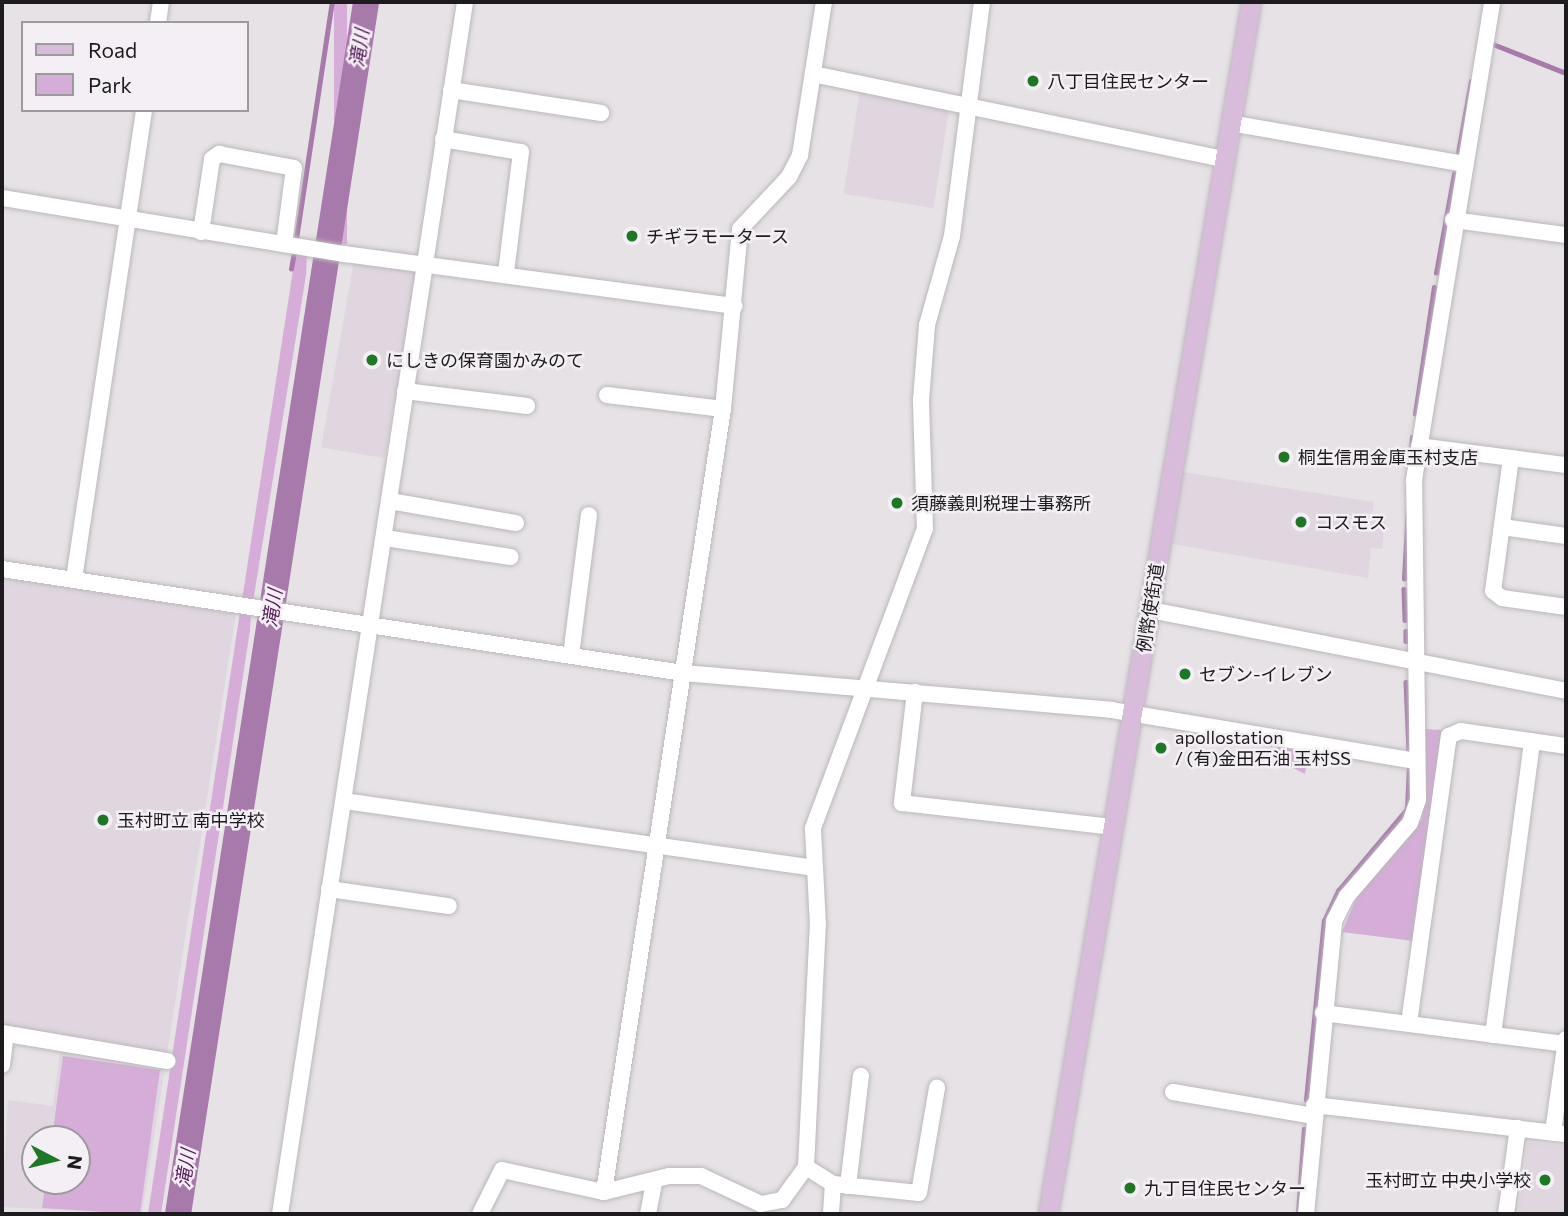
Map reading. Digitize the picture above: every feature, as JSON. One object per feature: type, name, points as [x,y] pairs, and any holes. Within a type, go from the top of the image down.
[{"type":"main road","name":"例幣使街道","points":[[1048,1214],[1251,2]]},
{"type":"street","points":[[158,21],[161,2]]},
{"type":"street","points":[[280,1214],[385,538],[464,2]]},
{"type":"street","points":[[604,1192],[723,409],[742,221],[795,167],[824,2]]},
{"type":"street","points":[[480,1214],[502,1170],[604,1192],[654,1181],[701,1176],[747,1199],[775,1203],[806,1167],[818,925],[812,868],[818,804],[925,529],[920,400],[927,326],[952,236],[966,103],[979,55],[982,2]]},
{"type":"street","points":[[1306,1214],[1323,1013],[1334,921],[1347,896],[1413,817],[1417,761],[1412,523],[1419,446],[1453,220],[1492,2]]},
{"type":"street","points":[[813,74],[966,103],[1224,159]]},
{"type":"street","points":[[451,90],[601,113]]},
{"type":"street","points":[[74,579],[144,112]]},
{"type":"street","points":[[1230,123],[1464,164]]},
{"type":"street","points":[[443,139],[522,152],[506,273]]},
{"type":"street","points":[[201,232],[212,159],[219,154],[294,168],[284,244]]},
{"type":"street","points":[[2,198],[128,216],[201,232],[425,266],[506,273],[735,306]]},
{"type":"street","points":[[1453,220],[1566,235]]},
{"type":"street","points":[[405,391],[527,406]]},
{"type":"street","points":[[607,395],[723,409]]},
{"type":"street","points":[[1419,446],[1566,465]]},
{"type":"street","points":[[1511,458],[1496,596],[1566,607]]},
{"type":"street","points":[[390,501],[516,523]]},
{"type":"street","points":[[571,655],[589,515]]},
{"type":"street","points":[[1502,527],[1566,536]]},
{"type":"street","points":[[385,538],[510,556]]},
{"type":"street","points":[[2,569],[683,673],[865,687],[1132,713],[1417,761]]},
{"type":"street","points":[[1150,610],[1347,645],[1416,665],[1566,691]]},
{"type":"street","points":[[915,692],[902,803],[1113,827]]},
{"type":"street","points":[[1409,1023],[1449,736],[1461,732],[1566,746]]},
{"type":"street","points":[[1493,1035],[1532,742]]},
{"type":"street","points":[[344,800],[812,868]]},
{"type":"street","points":[[329,889],[449,906]]},
{"type":"street","points":[[1173,1092],[1314,1111],[1560,1133],[1566,1042],[1323,1013]]},
{"type":"street","points":[[2,1065],[4,1033],[168,1061]]},
{"type":"street","points":[[831,1214],[841,1185],[862,1076]]},
{"type":"street","points":[[806,1167],[841,1185],[919,1193],[937,1088]]},
{"type":"street","points":[[1506,1214],[1518,1128]]},
{"type":"street","points":[[648,1214],[654,1181]]},
{"type":"shaded area","points":[[860,90],[950,104],[933,208],[844,194]]},
{"type":"shaded area","name":"にしきの保育園かみのて","points":[[354,261],[417,272],[384,458],[321,447]]},
{"type":"shaded area","points":[[1183,472],[1374,502],[1372,513],[1386,516],[1382,549],[1371,548],[1368,578],[1172,544]]},
{"type":"shaded area","name":"玉村町立 南中学校","points":[[2,578],[236,613],[142,1214],[2,1207],[8,1100],[53,1106],[62,1037],[2,1026]]},
{"type":"shaded area","name":"玉村町立 中央小学校","points":[[1528,1142],[1566,1146],[1566,1214],[1518,1214]]},
{"type":"green space","points":[[334,2],[347,2],[347,244],[334,244]]},
{"type":"green space","points":[[296,251],[307,253],[306,275],[253,602],[242,600]]},
{"type":"green space","points":[[240,612],[251,614],[250,630],[161,1214],[148,1214]]},
{"type":"green space","points":[[1423,729],[1442,730],[1414,941],[1342,932],[1357,897],[1422,819]]},
{"type":"green space","points":[[1279,744],[1309,749],[1305,774],[1274,758]]},
{"type":"green space","points":[[63,1056],[160,1070],[140,1214],[42,1208],[44,1195],[91,1195],[91,1125],[54,1125]]},
{"type":"waterway","points":[[296,239],[332,2]]},
{"type":"waterway","name":"滝川","points":[[178,1214],[366,2]]},
{"type":"waterway","points":[[1493,44],[1566,73]]},
{"type":"waterway","points":[[1458,153],[1471,81]]},
{"type":"waterway","points":[[1436,273],[1454,174]]},
{"type":"waterway","points":[[291,269],[294,252]]},
{"type":"waterway","points":[[1415,414],[1434,287]]},
{"type":"waterway","points":[[1404,579],[1412,437]]},
{"type":"waterway","points":[[1404,589],[1405,620]]},
{"type":"waterway","points":[[1406,631],[1406,641]]},
{"type":"waterway","points":[[1406,682],[1409,752]]},
{"type":"waterway","points":[[1306,1100],[1324,921],[1338,891],[1407,809],[1409,766]]},
{"type":"waterway","points":[[1298,1214],[1304,1129]]},
{"type":"place","name":"八丁目住民センター","points":[[1033,81]]},
{"type":"place","name":"チギラモータース","points":[[632,236]]},
{"type":"place","name":"にしきの保育園かみのて","points":[[372,360]]},
{"type":"place","name":"桐生信用金庫玉村支店","points":[[1284,457]]},
{"type":"place","name":"須藤義則税理士事務所","points":[[897,503]]},
{"type":"place","name":"コスモス","points":[[1301,522]]},
{"type":"place","name":"セブン-イレブン","points":[[1185,674]]},
{"type":"place","name":"apollostation / (有)金田石油 玉村SS","points":[[1161,748]]},
{"type":"place","name":"玉村町立 南中学校","points":[[103,820]]},
{"type":"place","name":"玉村町立 中央小学校","points":[[1545,1180]]},
{"type":"place","name":"九丁目住民センター","points":[[1130,1188]]}]
